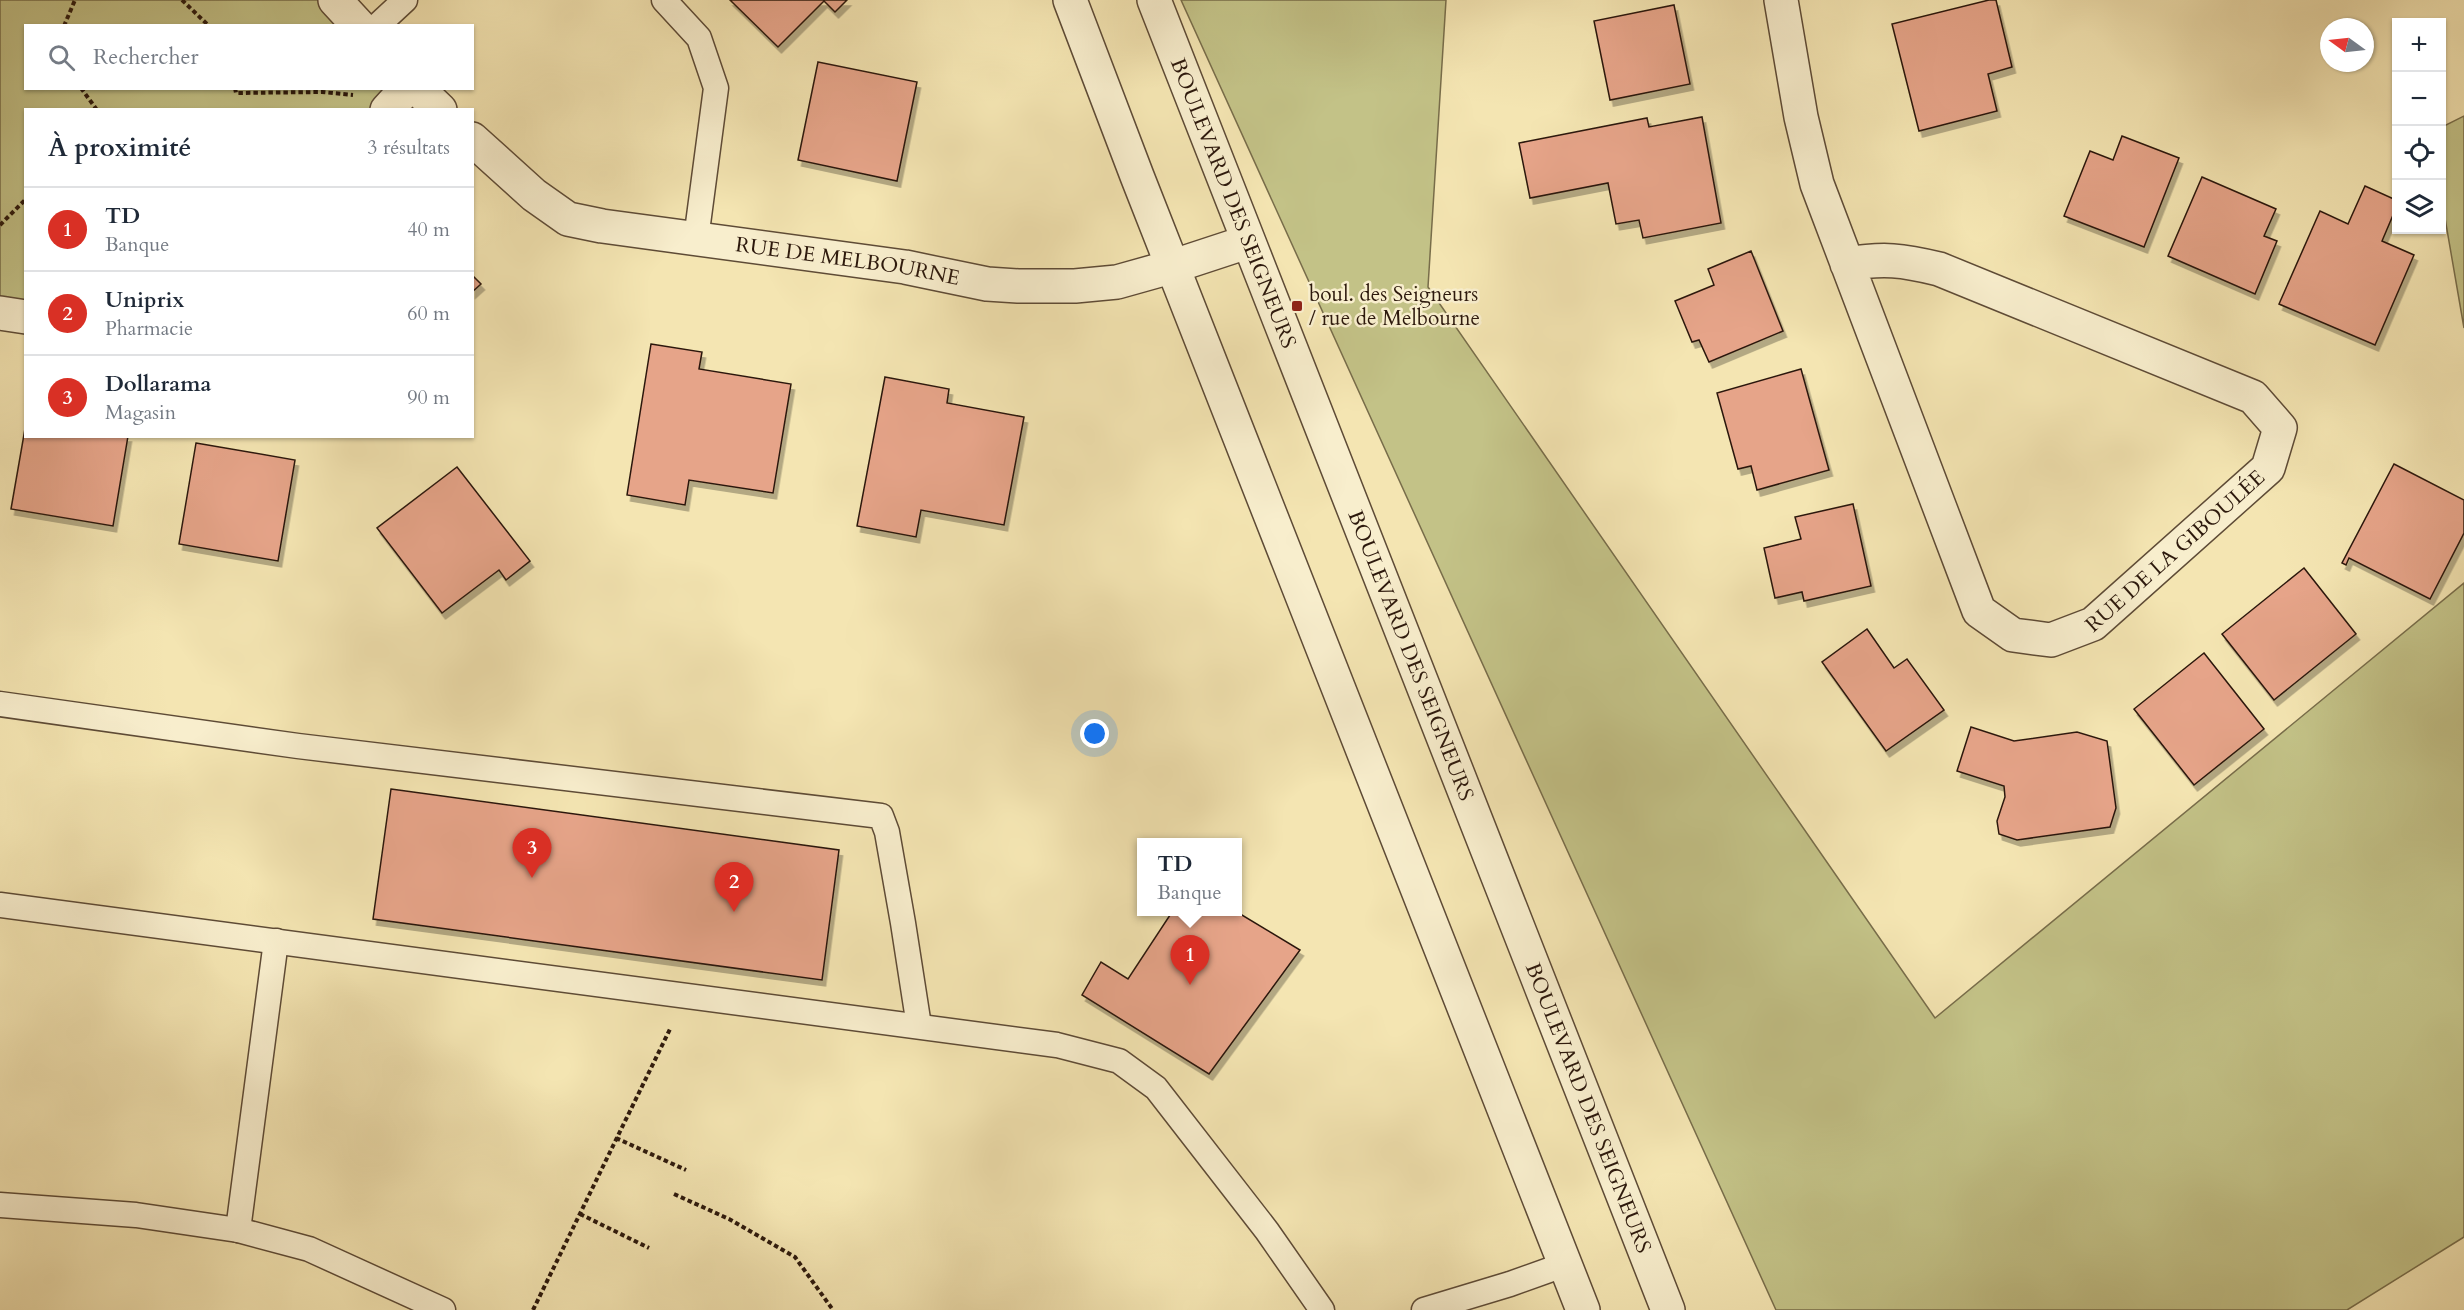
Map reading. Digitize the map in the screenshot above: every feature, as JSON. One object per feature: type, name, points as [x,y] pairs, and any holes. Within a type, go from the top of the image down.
[{"type":"street","points":[[335,0],[357,24]]},
{"type":"street","points":[[1070,0],[1583,1310]]},
{"type":"street","name":"BOULEVARD DES SEIGNEURS","points":[[1154,0],[1247,242],[1668,1310]]},
{"type":"street","name":"RUE DE LA GIBOULÉE","points":[[1781,0],[1801,117],[1817,184],[1847,264],[1979,611],[2013,635],[2051,640],[2093,624],[2268,468],[2280,428],[2253,397],[1939,269],[1902,260],[1876,259],[1847,264]]},
{"type":"street","points":[[402,97],[434,108]]},
{"type":"street","name":"RUE DE MELBOURNE","points":[[474,141],[534,195],[568,219],[905,267],[987,284],[1074,286],[1117,282],[1174,267],[1247,242]]},
{"type":"street","points":[[0,313],[24,317]]},
{"type":"lane","points":[[379,24],[405,0]]},
{"type":"lane","points":[[664,0],[699,38],[716,88],[696,239]]},
{"type":"lane","points":[[0,704],[298,746],[881,816],[887,832],[919,1026]]},
{"type":"lane","points":[[0,905],[1057,1045],[1119,1061],[1156,1088],[1267,1231],[1322,1310]]},
{"type":"lane","points":[[238,1230],[276,941]]},
{"type":"lane","points":[[0,1205],[136,1215],[238,1230],[309,1249],[443,1310]]},
{"type":"lane","points":[[1424,1310],[1566,1264]]},
{"type":"path","points":[[65,24],[75,0]]},
{"type":"path","points":[[182,0],[207,24]]},
{"type":"path","points":[[82,90],[96,108]]},
{"type":"path","points":[[235,90],[236,93],[322,92],[402,97]]},
{"type":"path","points":[[0,225],[24,201]]},
{"type":"path","points":[[533,1310],[671,1026]]},
{"type":"path","points":[[616,1138],[686,1170]]},
{"type":"path","points":[[674,1194],[729,1219],[795,1257],[832,1310]]},
{"type":"path","points":[[580,1214],[649,1248]]},
{"type":"shaded area","points":[[0,0],[335,0],[358,24],[24,24],[24,90],[406,90],[388,108],[24,108],[24,317],[0,313]]},
{"type":"shaded area","points":[[1181,0],[1446,0],[1428,287],[1935,1018],[2464,583],[2464,1237],[2347,1310],[1776,1310]]},
{"type":"shaded area","points":[[2464,116],[2464,328],[2446,224],[2446,125]]},
{"type":"building","points":[[730,0],[847,0],[835,12],[824,1],[778,47]]},
{"type":"building","points":[[1996,0],[2012,67],[1988,74],[1997,111],[1919,131],[1892,24]]},
{"type":"building","points":[[1674,5],[1690,84],[1610,100],[1594,21]]},
{"type":"building","points":[[818,62],[917,82],[897,181],[798,160]]},
{"type":"building","points":[[1702,117],[1721,223],[1643,238],[1639,220],[1616,224],[1608,183],[1530,198],[1519,143],[1647,118],[1649,127]]},
{"type":"building","points":[[2122,136],[2179,158],[2144,247],[2064,216],[2090,151],[2113,160]]},
{"type":"building","points":[[2202,177],[2276,209],[2264,236],[2277,241],[2255,294],[2168,256]]},
{"type":"building","points":[[2365,186],[2392,198],[2392,217],[2382,241],[2414,255],[2375,345],[2279,304],[2320,211],[2348,224]]},
{"type":"building","points":[[1751,251],[1783,331],[1709,362],[1699,340],[1692,342],[1675,301],[1714,285],[1708,269]]},
{"type":"building","points":[[474,277],[481,284],[474,290]]},
{"type":"building","points":[[651,344],[702,352],[699,369],[791,384],[773,493],[689,480],[685,505],[627,495]]},
{"type":"building","points":[[1801,369],[1829,470],[1757,490],[1751,466],[1738,469],[1717,393]]},
{"type":"building","points":[[885,377],[949,389],[947,403],[1024,417],[1004,525],[921,510],[916,537],[857,526]]},
{"type":"building","points":[[24,434],[24,438],[128,438],[113,526],[11,509]]},
{"type":"building","points":[[196,443],[295,460],[278,561],[179,544]]},
{"type":"building","points":[[2394,464],[2464,500],[2464,533],[2430,599],[2349,558],[2346,565],[2342,563]]},
{"type":"building","points":[[457,467],[530,561],[506,580],[499,570],[442,613],[377,528]]},
{"type":"building","points":[[1853,504],[1871,586],[1804,601],[1802,592],[1775,598],[1764,548],[1801,539],[1795,517]]},
{"type":"building","points":[[2304,568],[2356,634],[2274,700],[2222,634]]},
{"type":"building","points":[[1867,629],[1894,668],[1907,659],[1944,710],[1886,751],[1822,662]]},
{"type":"building","points":[[2204,653],[2264,729],[2194,785],[2134,709]]},
{"type":"building","points":[[1971,727],[2014,741],[2077,732],[2107,741],[2116,808],[2110,827],[2017,840],[1999,834],[1997,821],[2005,797],[2004,786],[1957,771]]},
{"type":"building","points":[[391,789],[839,850],[822,980],[373,919]]},
{"type":"building","points":[[1242,915],[1300,950],[1209,1074],[1082,995],[1101,962],[1128,979],[1169,916]]},
{"type":"place","name":"boul. des Seigneurs / rue de Melbourne","points":[[1297,306]]},
{"type":"place","name":"Dollarama","points":[[532,878]]},
{"type":"place","name":"Uniprix","points":[[734,912]]},
{"type":"place","name":"TD","points":[[1190,985]]}]
